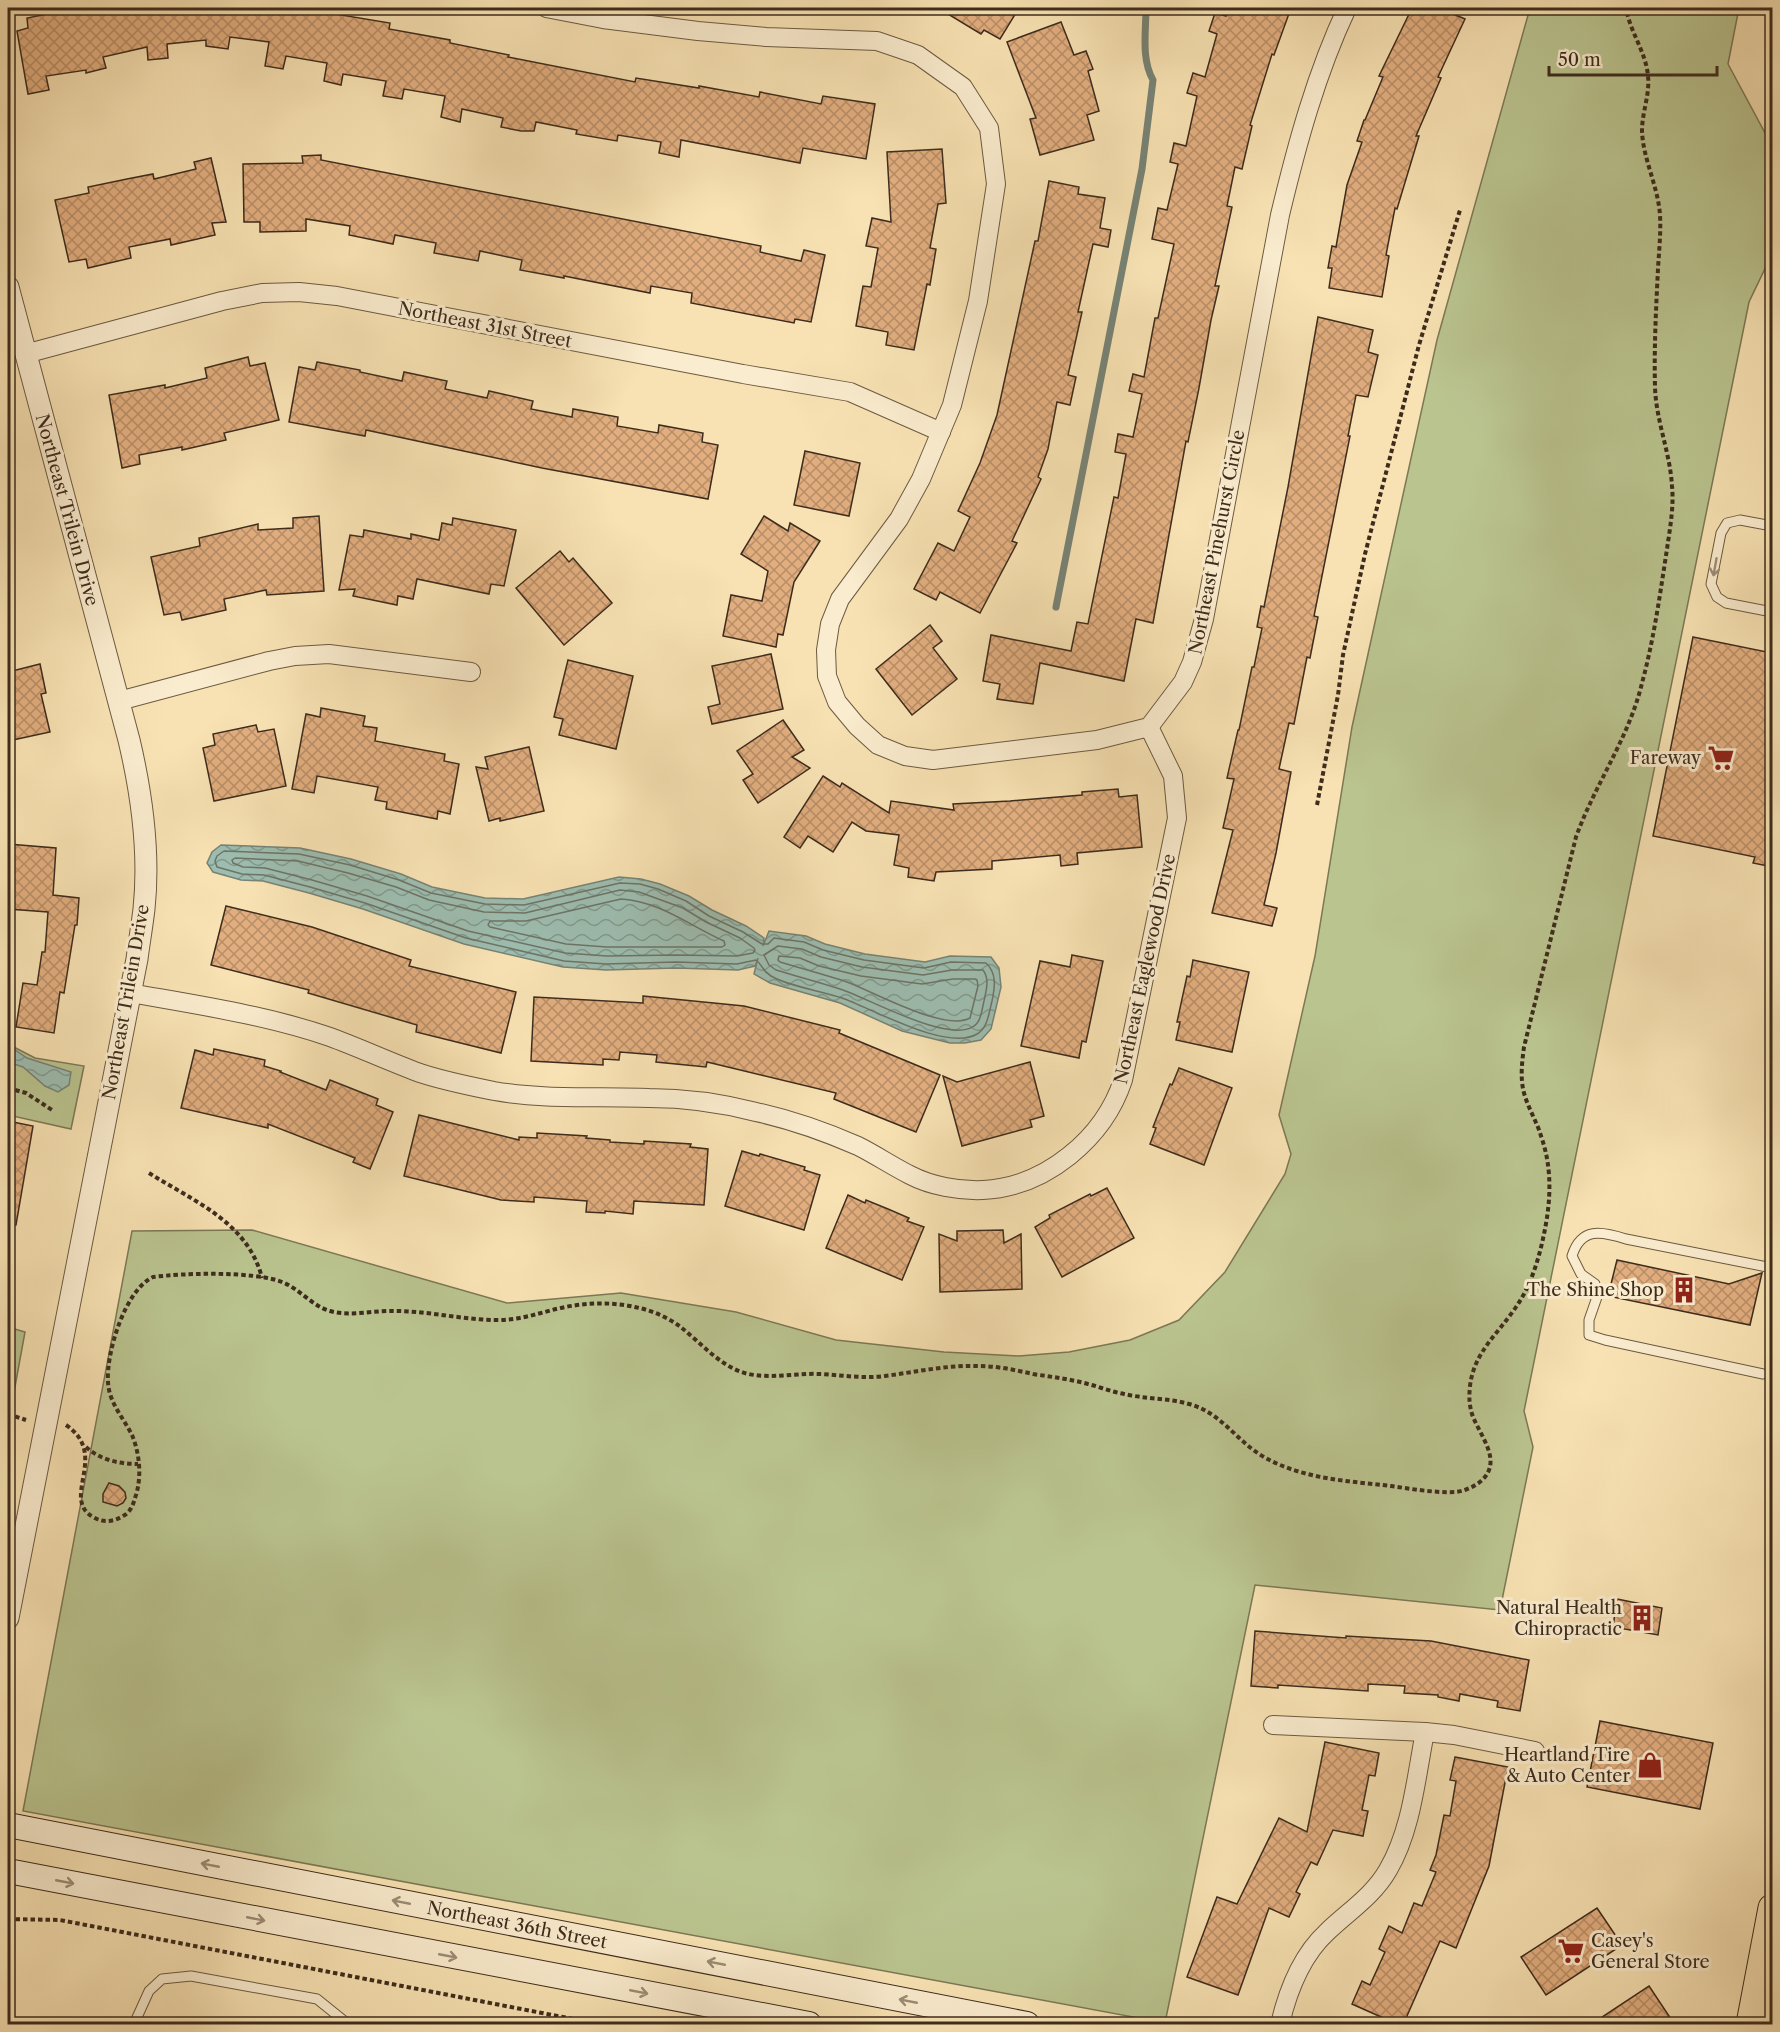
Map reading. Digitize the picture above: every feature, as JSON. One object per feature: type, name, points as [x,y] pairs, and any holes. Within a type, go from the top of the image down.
[{"type":"main road","name":"Northeast 36th Street","points":[[8,1825],[1027,2025]]},
{"type":"main road","points":[[8,1871],[808,2025]]},
{"type":"main road","points":[[1750,2025],[1773,1908]]},
{"type":"street","points":[[546,8],[603,19],[698,31],[766,37],[877,42],[918,55],[963,87],[988,128],[996,184],[978,301],[952,405],[921,480],[899,519],[840,599],[830,624],[826,650],[826,676],[837,702],[857,726],[878,745],[905,756],[933,760],[1097,740],[1149,727]]},
{"type":"street","name":"Northeast Pinehurst Circle","points":[[1149,727],[1171,699],[1192,662],[1204,619],[1280,215],[1295,152],[1312,96],[1347,8]]},
{"type":"street","name":"Northeast Trilein Drive","points":[[8,287],[138,776],[146,855],[144,908],[130,993],[46,1421],[16,1533],[8,1618]]},
{"type":"street","name":"Northeast 31st Street","points":[[25,354],[222,301],[262,293],[299,292],[337,296],[743,374],[850,392],[941,432]]},
{"type":"street","points":[[119,701],[295,656],[329,654],[471,672]]},
{"type":"street","name":"Northeast Eaglewood Drive","points":[[130,993],[280,1023],[330,1038],[422,1074],[467,1086],[547,1098],[651,1098],[733,1106],[759,1112],[848,1143],[879,1157],[911,1176],[931,1183],[969,1190],[1014,1185],[1039,1175],[1061,1161],[1094,1133],[1115,1101],[1123,1080],[1177,818],[1173,776],[1149,727]]},
{"type":"street","points":[[1273,1725],[1425,1732],[1454,1735],[1535,1751]]},
{"type":"street","points":[[1280,2025],[1291,1983],[1307,1955],[1326,1933],[1370,1894],[1388,1870],[1401,1843],[1407,1821],[1425,1732]]},
{"type":"lane","points":[[1773,526],[1740,520],[1728,523],[1721,533],[1711,584],[1717,597],[1726,603],[1773,612]]},
{"type":"lane","points":[[1763,1374],[1589,1335],[1588,1320],[1597,1297],[1595,1284],[1581,1274],[1572,1256],[1575,1246],[1586,1235],[1604,1232],[1626,1239],[1773,1268]]},
{"type":"lane","points":[[134,2025],[149,1991],[162,1979],[191,1976],[317,1999],[348,2025]]},
{"type":"path","points":[[85,1446],[86,1457],[80,1497],[82,1506],[87,1513],[109,1522],[126,1515],[133,1506],[140,1479],[138,1464],[132,1435],[112,1402],[107,1379],[116,1335],[133,1295],[145,1280],[159,1276],[240,1275],[281,1281],[324,1309],[334,1312],[398,1311],[503,1320],[537,1316],[552,1310],[589,1304],[607,1303],[634,1307],[656,1313],[675,1323],[734,1370],[755,1375],[821,1374],[870,1378],[916,1370],[956,1367],[979,1366],[1014,1370],[1075,1381],[1129,1396],[1176,1401],[1200,1407],[1229,1426],[1257,1453],[1298,1471],[1320,1476],[1450,1492],[1462,1491],[1479,1483],[1486,1476],[1490,1465],[1490,1452],[1470,1408],[1473,1367],[1479,1354],[1516,1306],[1527,1287],[1540,1251],[1550,1191],[1547,1157],[1542,1138],[1523,1091],[1524,1047],[1576,837],[1589,804],[1629,726],[1642,685],[1661,596],[1672,509],[1670,464],[1655,400],[1656,324],[1661,238],[1657,196],[1643,136],[1648,75],[1646,63],[1626,8]]},
{"type":"path","points":[[1317,805],[1338,695],[1343,655],[1365,554],[1419,345],[1460,210]]},
{"type":"path","points":[[8,1088],[26,1093],[52,1110]]},
{"type":"path","points":[[149,1173],[219,1215],[232,1226],[250,1249],[259,1265],[262,1278]]},
{"type":"path","points":[[8,1414],[24,1420],[65,1424],[75,1430],[85,1446],[92,1452],[114,1461],[138,1464]]},
{"type":"path","points":[[8,1919],[60,1920],[599,2025]]},
{"type":"green space","points":[[1530,8],[1739,8],[1728,64],[1772,146],[1772,254],[1749,302],[1524,1411],[1533,1447],[1500,1610],[1255,1585],[1165,2023],[23,1811],[132,1231],[252,1230],[507,1303],[621,1293],[736,1312],[836,1340],[944,1352],[1019,1356],[1069,1352],[1130,1340],[1179,1320],[1225,1272],[1285,1174],[1291,1154],[1279,1115],[1315,956],[1352,727],[1437,340]]},
{"type":"green space","points":[[8,1044],[35,1058],[84,1066],[71,1129],[8,1115]]},
{"type":"green space","points":[[8,1327],[25,1332],[8,1425]]},
{"type":"water","points":[[221,845],[300,848],[351,859],[401,874],[432,887],[485,898],[523,899],[619,877],[641,879],[689,896],[746,926],[764,938],[763,946],[769,931],[806,936],[825,944],[865,954],[925,962],[950,956],[991,957],[999,968],[1001,987],[991,1029],[981,1040],[950,1043],[902,1031],[840,1003],[770,983],[754,974],[758,958],[755,966],[738,970],[676,968],[606,970],[563,967],[464,944],[309,893],[263,881],[241,880],[213,872],[207,863],[212,852]]},
{"type":"water","points":[[8,1045],[27,1058],[71,1072],[69,1085],[58,1092],[45,1086],[23,1067],[8,1062]]},
{"type":"building","points":[[71,8],[330,8],[329,13],[390,23],[389,29],[450,40],[450,43],[509,55],[508,57],[635,82],[636,78],[759,97],[760,92],[821,104],[823,96],[875,104],[866,159],[803,148],[800,163],[681,140],[679,157],[659,153],[661,142],[618,135],[617,141],[576,134],[577,130],[536,122],[534,131],[521,131],[501,127],[503,118],[462,109],[460,122],[441,117],[445,96],[404,89],[402,99],[383,96],[386,81],[343,74],[341,85],[324,81],[327,63],[286,56],[283,69],[265,66],[269,42],[230,37],[228,49],[206,46],[206,40],[167,44],[168,58],[148,60],[147,47],[103,57],[106,68],[86,73],[86,70],[46,76],[49,90],[28,94],[17,31],[28,28],[27,18]]},
{"type":"building","points":[[938,8],[1019,8],[1000,39],[984,30],[981,34]]},
{"type":"building","points":[[1229,8],[1291,8],[1274,55],[1272,54],[1250,125],[1252,126],[1242,169],[1235,167],[1227,206],[1232,207],[1215,286],[1219,286],[1188,442],[1186,441],[1153,623],[1136,619],[1124,681],[1040,663],[1033,704],[997,699],[1000,684],[983,681],[991,635],[1071,651],[1077,622],[1088,624],[1114,497],[1118,498],[1126,454],[1115,452],[1118,434],[1133,437],[1142,394],[1129,391],[1133,374],[1144,377],[1155,318],[1158,318],[1174,244],[1152,239],[1158,208],[1167,210],[1178,164],[1170,162],[1174,143],[1186,146],[1197,96],[1187,93],[1193,73],[1205,77],[1217,34],[1209,31],[1215,13],[1226,16]]},
{"type":"building","points":[[1412,8],[1439,8],[1465,19],[1438,77],[1441,78],[1416,136],[1419,136],[1397,209],[1395,208],[1386,255],[1389,256],[1382,297],[1329,288],[1332,268],[1328,268],[1332,246],[1336,247],[1347,185],[1362,142],[1357,141],[1383,77],[1379,76]]},
{"type":"building","points":[[1061,22],[1074,55],[1086,51],[1093,69],[1088,71],[1099,111],[1087,115],[1094,140],[1040,155],[1030,119],[1036,118],[1007,42]]},
{"type":"building","points":[[942,149],[946,203],[938,204],[930,248],[936,249],[914,350],[886,345],[888,332],[856,326],[863,286],[871,287],[878,248],[866,246],[872,218],[891,222],[887,152]]},
{"type":"building","points":[[321,155],[321,160],[761,246],[760,252],[801,261],[804,250],[825,255],[811,322],[795,319],[794,323],[691,303],[692,293],[651,286],[650,293],[520,270],[522,260],[480,251],[478,261],[434,253],[436,243],[395,235],[393,244],[349,235],[350,226],[306,219],[306,231],[260,232],[260,222],[244,222],[243,164],[303,163],[302,156]]},
{"type":"building","points":[[211,158],[226,222],[212,223],[215,235],[171,245],[170,239],[129,247],[131,258],[88,268],[86,259],[69,262],[55,200],[89,193],[88,187],[153,174],[154,179],[196,169],[194,162]]},
{"type":"building","points":[[1049,181],[1079,187],[1078,194],[1105,198],[1100,228],[1111,230],[1108,247],[1093,244],[1078,312],[1082,312],[1068,375],[1076,377],[1070,405],[1057,402],[1048,449],[1038,477],[1041,479],[1012,541],[1017,543],[980,613],[940,592],[936,600],[914,589],[938,543],[954,551],[970,517],[958,511],[980,463],[997,415],[1035,241],[1038,241]]},
{"type":"building","points":[[1318,317],[1373,330],[1368,352],[1378,355],[1368,397],[1356,395],[1314,616],[1318,617],[1310,658],[1307,657],[1294,724],[1289,723],[1279,769],[1291,772],[1264,905],[1277,908],[1272,926],[1212,913],[1233,830],[1223,828],[1234,779],[1227,778],[1262,628],[1257,627],[1261,606],[1264,607],[1288,487]]},
{"type":"building","points":[[248,357],[250,366],[265,363],[279,420],[224,433],[226,440],[182,450],[182,447],[139,455],[140,464],[122,468],[109,395],[165,385],[165,388],[207,378],[205,368]]},
{"type":"building","points":[[317,362],[402,381],[404,372],[447,381],[445,389],[487,398],[489,391],[533,401],[531,409],[572,417],[573,409],[618,417],[617,426],[658,433],[659,425],[703,433],[702,442],[718,445],[708,499],[542,468],[366,430],[365,436],[289,422],[299,367],[315,370]]},
{"type":"building","points":[[805,451],[860,463],[849,516],[794,505]]},
{"type":"building","points":[[319,516],[324,591],[267,595],[266,590],[224,599],[226,610],[182,620],[180,612],[164,615],[151,557],[200,546],[199,538],[258,524],[258,530],[293,528],[293,518]]},
{"type":"building","points":[[764,516],[788,531],[790,523],[820,541],[794,582],[783,635],[778,634],[776,647],[723,636],[731,595],[762,601],[768,571],[741,554]]},
{"type":"building","points":[[453,518],[516,530],[504,586],[491,584],[489,594],[417,579],[413,599],[398,596],[397,605],[353,596],[355,589],[339,590],[350,535],[363,537],[364,530],[411,539],[411,534],[439,540],[442,523],[452,525]]},
{"type":"building","points":[[560,551],[569,562],[573,558],[612,603],[564,645],[516,588]]},
{"type":"building","points":[[930,625],[942,641],[933,648],[957,679],[912,715],[876,669]]},
{"type":"building","name":"Fareway","points":[[1693,637],[1772,653],[1767,679],[1773,680],[1773,867],[1753,863],[1755,857],[1653,836]]},
{"type":"building","points":[[771,654],[783,709],[712,724],[708,707],[720,704],[712,666]]},
{"type":"building","points":[[568,660],[633,676],[616,749],[559,735],[563,719],[554,717]]},
{"type":"building","points":[[40,664],[46,693],[41,694],[50,732],[8,741],[8,672]]},
{"type":"building","points":[[321,708],[365,716],[363,726],[377,728],[375,741],[445,754],[444,761],[459,764],[450,814],[438,811],[437,819],[386,809],[387,802],[375,800],[378,787],[317,776],[314,793],[292,789],[306,714],[320,717]]},
{"type":"building","points":[[783,720],[804,750],[792,757],[810,768],[758,803],[743,780],[753,774],[737,751]]},
{"type":"building","points":[[256,725],[258,732],[274,729],[286,786],[214,801],[203,748],[215,745],[213,734]]},
{"type":"building","points":[[529,747],[544,811],[500,821],[500,818],[489,821],[476,767],[488,769],[485,757]]},
{"type":"building","points":[[823,776],[840,787],[842,783],[889,813],[891,801],[954,810],[953,804],[1082,795],[1082,792],[1118,789],[1119,797],[1137,795],[1142,847],[1077,853],[1078,864],[1061,866],[1060,855],[992,861],[992,869],[936,872],[934,881],[908,877],[909,868],[894,865],[899,835],[866,831],[852,822],[833,852],[808,836],[800,848],[784,837]]},
{"type":"building","points":[[8,844],[56,848],[53,895],[79,898],[77,925],[75,925],[64,993],[60,992],[54,1033],[16,1027],[23,983],[37,985],[42,952],[45,952],[48,912],[8,909]]},
{"type":"building","points":[[226,906],[312,927],[411,960],[409,966],[516,992],[501,1053],[416,1032],[417,1025],[308,993],[309,990],[211,965]]},
{"type":"building","points":[[1072,955],[1103,961],[1086,1042],[1082,1041],[1079,1058],[1021,1046],[1040,961],[1070,967]]},
{"type":"building","points":[[1193,960],[1249,972],[1232,1052],[1176,1040],[1180,1022],[1177,1022],[1187,976],[1190,977]]},
{"type":"building","points":[[643,996],[744,1006],[840,1030],[839,1033],[940,1075],[916,1132],[834,1099],[836,1093],[707,1062],[706,1067],[656,1062],[657,1055],[620,1052],[619,1060],[603,1059],[603,1065],[531,1061],[534,997],[643,1003]]},
{"type":"building","points":[[214,1049],[265,1060],[264,1066],[326,1090],[330,1080],[378,1099],[376,1105],[393,1112],[370,1169],[353,1162],[355,1158],[268,1124],[268,1128],[181,1108],[195,1050],[213,1055]]},
{"type":"building","points":[[1030,1062],[1044,1116],[1030,1120],[1032,1127],[962,1146],[943,1076],[957,1082]]},
{"type":"building","points":[[1179,1068],[1232,1088],[1204,1165],[1150,1144],[1156,1128],[1153,1127]]},
{"type":"building","points":[[419,1115],[519,1140],[519,1137],[537,1138],[537,1133],[587,1136],[586,1138],[610,1140],[610,1142],[644,1144],[644,1141],[691,1144],[690,1147],[708,1149],[704,1205],[634,1201],[633,1214],[605,1211],[605,1213],[586,1212],[587,1201],[534,1197],[534,1202],[501,1200],[404,1176]]},
{"type":"building","points":[[8,1121],[33,1126],[16,1225],[8,1224]]},
{"type":"building","points":[[742,1151],[805,1167],[804,1170],[820,1175],[804,1230],[725,1206]]},
{"type":"building","points":[[1107,1188],[1134,1238],[1062,1277],[1035,1227],[1050,1218],[1049,1215]]},
{"type":"building","points":[[848,1195],[865,1203],[866,1200],[888,1209],[909,1218],[907,1221],[924,1227],[902,1280],[826,1248]]},
{"type":"building","points":[[1003,1230],[1004,1243],[1021,1234],[1022,1289],[940,1292],[939,1234],[957,1241],[957,1231]]},
{"type":"building","name":"The Shine Shop","points":[[1617,1260],[1729,1284],[1762,1273],[1750,1325],[1608,1296]]},
{"type":"building","points":[[109,1483],[119,1486],[125,1492],[126,1498],[123,1503],[117,1506],[103,1502],[103,1494]]},
{"type":"building","name":"Natural Health Chiropractic","points":[[1617,1599],[1662,1608],[1658,1635],[1613,1627]]},
{"type":"building","points":[[1255,1631],[1346,1638],[1346,1636],[1431,1641],[1529,1660],[1520,1711],[1497,1707],[1498,1701],[1460,1694],[1459,1701],[1438,1697],[1438,1695],[1404,1693],[1405,1686],[1368,1684],[1368,1691],[1278,1685],[1278,1688],[1251,1686]]},
{"type":"building","name":"Heartland Tire & Auto Center","points":[[1600,1721],[1713,1743],[1700,1809],[1587,1787]]},
{"type":"building","points":[[1325,1742],[1379,1753],[1375,1776],[1369,1775],[1362,1810],[1368,1811],[1363,1836],[1333,1830],[1317,1865],[1311,1862],[1296,1892],[1300,1894],[1289,1917],[1269,1908],[1238,1995],[1187,1977],[1217,1897],[1237,1904],[1279,1818],[1307,1832]]},
{"type":"building","points":[[1455,1757],[1508,1767],[1489,1866],[1456,1948],[1440,1941],[1403,2025],[1399,2025],[1352,2004],[1362,1981],[1370,1985],[1385,1952],[1379,1949],[1389,1926],[1402,1933],[1414,1903],[1422,1906],[1436,1872],[1430,1870],[1436,1855],[1444,1815],[1450,1816],[1456,1781],[1450,1780]]},
{"type":"building","name":"Casey's General Store","points":[[1597,1908],[1622,1945],[1546,1995],[1521,1957]]},
{"type":"building","points":[[1649,1986],[1675,2025],[1590,2025]]},
{"type":"waterway","points":[[1056,607],[1142,169],[1153,80],[1146,54],[1146,8]]},
{"type":"place","name":"Fareway","points":[[1721,758]]},
{"type":"place","name":"The Shine Shop","points":[[1684,1290]]},
{"type":"place","name":"Natural Health Chiropractic","points":[[1642,1618]]},
{"type":"place","name":"Heartland Tire & Auto Center","points":[[1650,1765]]},
{"type":"place","name":"Casey's General Store","points":[[1571,1951]]}]
